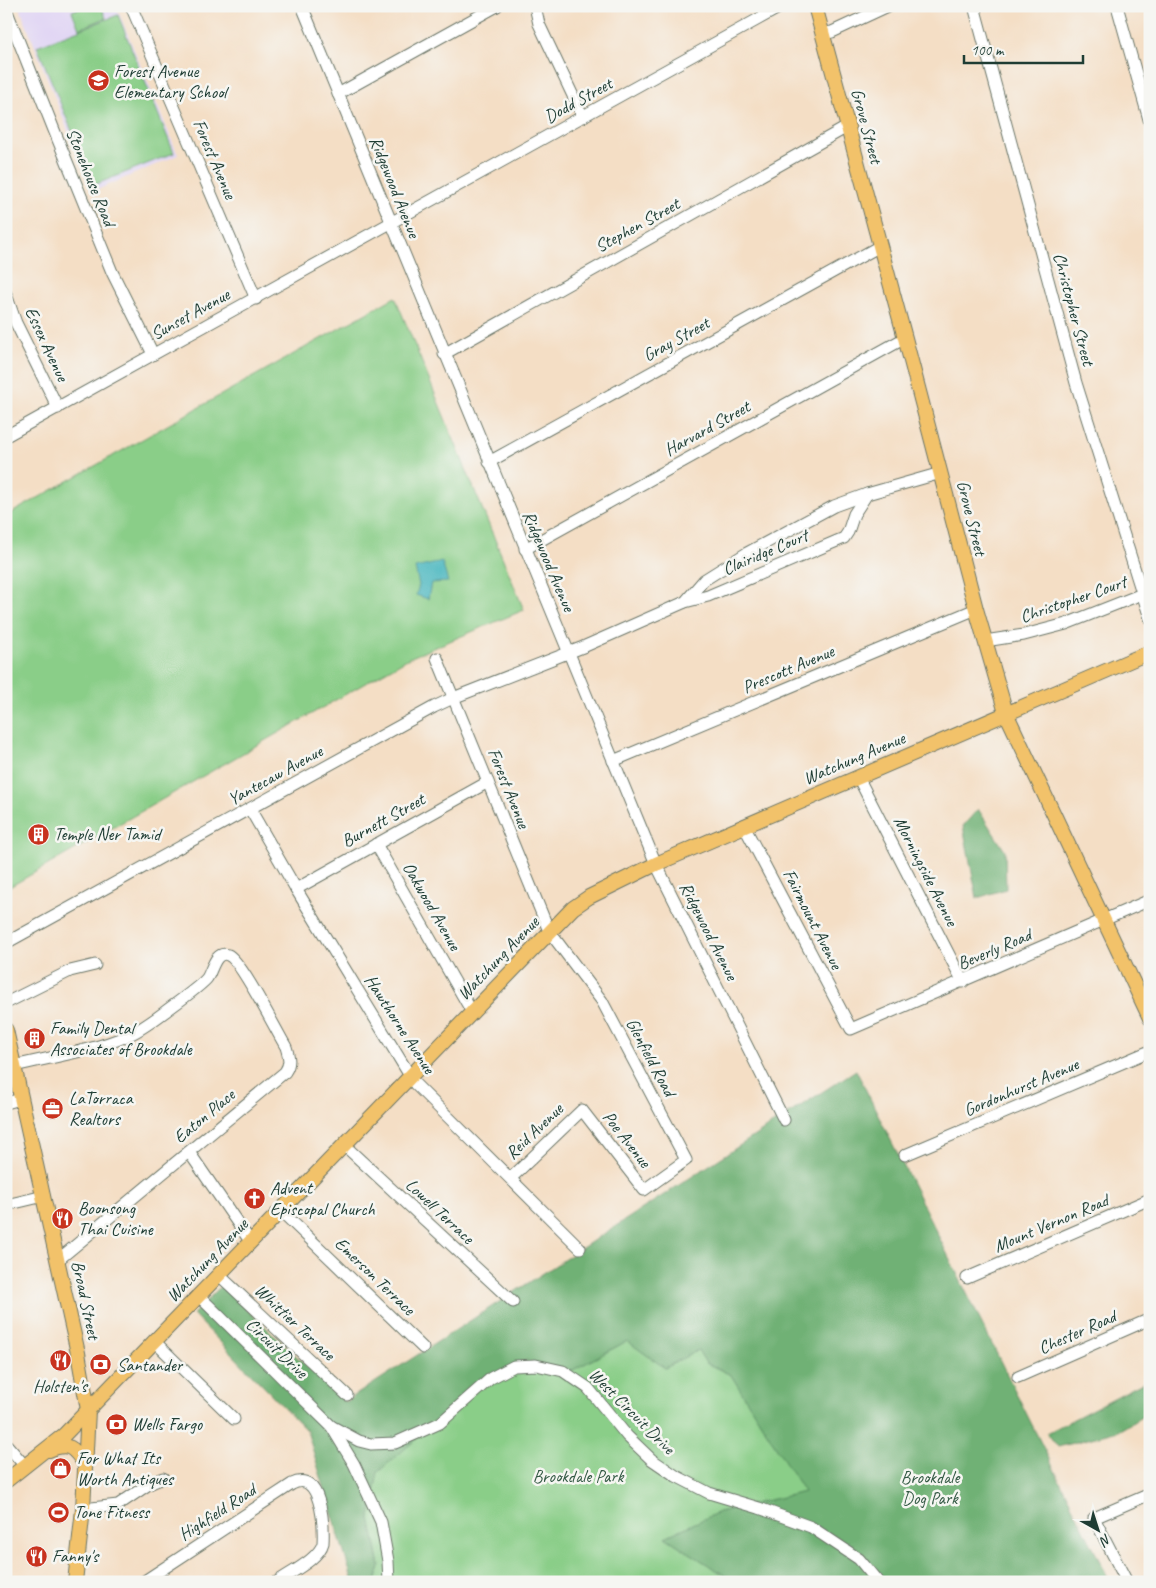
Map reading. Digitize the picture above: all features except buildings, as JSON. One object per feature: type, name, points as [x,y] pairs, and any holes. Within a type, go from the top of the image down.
[{"type":"main road","name":"Grove Street","points":[[815,6],[976,609],[1006,713],[1150,1018]]},
{"type":"main road","name":"Watchung Avenue","points":[[6,1481],[64,1435],[549,931],[589,897],[656,864],[1150,652]]},
{"type":"main road","name":"Broad Street","points":[[6,1030],[58,1260],[88,1410],[83,1509],[75,1582]]},
{"type":"main road","points":[[43,1452],[62,1445],[71,1447],[86,1464]]},
{"type":"street","name":"Forest Avenue","points":[[131,6],[256,298]]},
{"type":"street","name":"Ridgewood Avenue","points":[[302,6],[656,864],[784,1120]]},
{"type":"street","points":[[338,94],[497,6]]},
{"type":"street","points":[[535,6],[539,24],[582,117]]},
{"type":"street","name":"Dodd Street","points":[[391,224],[782,6]]},
{"type":"street","points":[[822,34],[832,32],[888,6]]},
{"type":"street","name":"Christopher Street","points":[[974,6],[1076,383],[1150,618]]},
{"type":"street","points":[[1117,6],[1150,123]]},
{"type":"street","name":"Stonehouse Road","points":[[6,8],[108,263],[153,354]]},
{"type":"street","name":"Stephen Street","points":[[444,354],[847,126]]},
{"type":"street","name":"Sunset Avenue","points":[[6,436],[391,224]]},
{"type":"street","name":"Gray Street","points":[[489,462],[880,246]]},
{"type":"street","name":"Essex Avenue","points":[[6,294],[16,323],[58,408]]},
{"type":"street","name":"Harvard Street","points":[[525,549],[905,338]]},
{"type":"street","name":"Clairidge Court","points":[[685,602],[704,580],[747,553],[834,506],[866,494],[941,473]]},
{"type":"street","name":"Clairidge Court","points":[[568,653],[685,602],[708,596],[844,538],[854,514],[866,494]]},
{"type":"street","points":[[834,506],[845,512],[851,524]]},
{"type":"street","name":"Christopher Court","points":[[986,641],[1024,635],[1066,624],[1142,594]]},
{"type":"street","name":"Prescott Avenue","points":[[613,761],[976,609]]},
{"type":"street","name":"Yantecaw Avenue","points":[[6,943],[453,698],[568,653]]},
{"type":"street","name":"Forest Avenue","points":[[437,658],[549,931]]},
{"type":"street","name":"Morningside Avenue","points":[[858,776],[963,982]]},
{"type":"street","name":"Burnett Street","points":[[296,889],[488,782]]},
{"type":"street","name":"Hawthorne Avenue","points":[[250,809],[296,889],[416,1084],[580,1248]]},
{"type":"street","name":"Fairmount Avenue","points":[[744,826],[851,1029]]},
{"type":"street","name":"Oakwood Avenue","points":[[376,844],[472,1012]]},
{"type":"street","name":"Beverly Road","points":[[851,1029],[1150,900]]},
{"type":"street","name":"Glenfield Road","points":[[549,931],[602,1001],[686,1160],[644,1190]]},
{"type":"street","name":"Eaton Place","points":[[14,1066],[93,1047],[128,1035],[166,1010],[207,979],[213,962],[224,954],[229,955],[243,972],[286,1047],[290,1058],[285,1072],[58,1260]]},
{"type":"street","points":[[6,1003],[70,971],[95,965]]},
{"type":"street","name":"Gordonhurst Avenue","points":[[905,1155],[1150,1051]]},
{"type":"street","points":[[6,1103],[21,1099]]},
{"type":"street","name":"Poe Avenue","points":[[582,1110],[644,1190]]},
{"type":"street","name":"Reid Avenue","points":[[511,1178],[582,1110]]},
{"type":"street","name":"Lowell Terrace","points":[[344,1145],[513,1302]]},
{"type":"street","points":[[189,1152],[250,1241]]},
{"type":"street","points":[[6,1205],[44,1196]]},
{"type":"street","name":"Mount Vernon Road","points":[[967,1278],[1150,1200]]},
{"type":"street","name":"Emerson Terrace","points":[[282,1209],[424,1348]]},
{"type":"street","name":"Whittier Terrace","points":[[218,1274],[347,1396]]},
{"type":"street","name":"Circuit Drive","points":[[198,1295],[331,1426]]},
{"type":"street","name":"Chester Road","points":[[1018,1377],[1150,1319]]},
{"type":"street","points":[[154,1341],[234,1419]]},
{"type":"street","name":"West Circuit Drive","points":[[331,1426],[359,1441],[371,1444],[395,1443],[440,1423],[491,1378],[514,1366],[536,1365],[563,1371],[588,1388],[627,1436],[651,1459],[676,1476],[709,1493],[759,1508],[811,1527],[859,1559],[878,1582]]},
{"type":"street","points":[[331,1426],[354,1464],[381,1522],[388,1561],[389,1582]]},
{"type":"street","points":[[6,1444],[25,1466]]},
{"type":"street","points":[[83,1509],[118,1505],[149,1484],[163,1478]]},
{"type":"street","name":"Highfield Road","points":[[143,1582],[292,1484],[302,1481],[309,1483],[313,1487],[318,1500],[324,1537],[322,1548],[313,1557],[277,1582]]},
{"type":"street","points":[[1127,1582],[1094,1518],[1150,1494]]},
{"type":"shaded area","name":"Forest Avenue Elementary School","points":[[19,6],[116,6],[178,155],[92,192]]},
{"type":"green space","points":[[85,6],[101,6],[106,18],[79,29],[72,11]]},
{"type":"green space","name":"Forest Avenue Elementary School","points":[[118,15],[174,153],[94,185],[37,46]]},
{"type":"green space","points":[[395,297],[524,610],[409,658],[6,889],[6,516]]},
{"type":"green space","points":[[978,809],[1005,851],[1006,889],[977,898],[963,826]]},
{"type":"green space","name":"Brookdale Dog Park","points":[[856,1070],[1110,1582],[735,1582],[665,1537],[719,1512],[804,1492],[731,1375],[706,1363],[698,1350],[665,1368],[627,1341],[573,1370],[500,1373],[464,1398],[378,1472],[370,1518],[380,1567],[375,1582],[353,1582],[307,1431],[193,1314],[220,1287],[224,1288],[345,1402]]},
{"type":"green space","name":"Brookdale Park","points":[[627,1341],[665,1368],[698,1350],[706,1363],[731,1375],[805,1492],[719,1512],[665,1537],[735,1582],[375,1582],[380,1566],[370,1518],[377,1472],[464,1398],[500,1373],[573,1370]]},
{"type":"green space","points":[[1150,1379],[1150,1412],[1118,1431],[1058,1447],[1047,1433]]},
{"type":"water","points":[[442,562],[448,582],[431,583],[428,599],[416,595],[419,585],[415,568]]},
{"type":"place","name":"Forest Avenue Elementary School","points":[[98,81]]},
{"type":"place","name":"Temple Ner Tamid","points":[[38,834]]},
{"type":"place","name":"Family Dental Associates of Brookdale","points":[[34,1038]]},
{"type":"place","name":"LaTorraca Realtors","points":[[53,1108]]},
{"type":"place","name":"Advent Episcopal Church","points":[[254,1198]]},
{"type":"place","name":"Boonsong Thai Cuisine","points":[[62,1218]]},
{"type":"place","name":"Holsten's","points":[[60,1361]]},
{"type":"place","name":"Santander","points":[[101,1365]]},
{"type":"place","name":"Wells Fargo","points":[[116,1424]]},
{"type":"place","name":"For What Its Worth Antiques","points":[[61,1468]]},
{"type":"place","name":"Tone Fitness","points":[[58,1512]]},
{"type":"place","name":"Fanny's","points":[[36,1556]]}]
